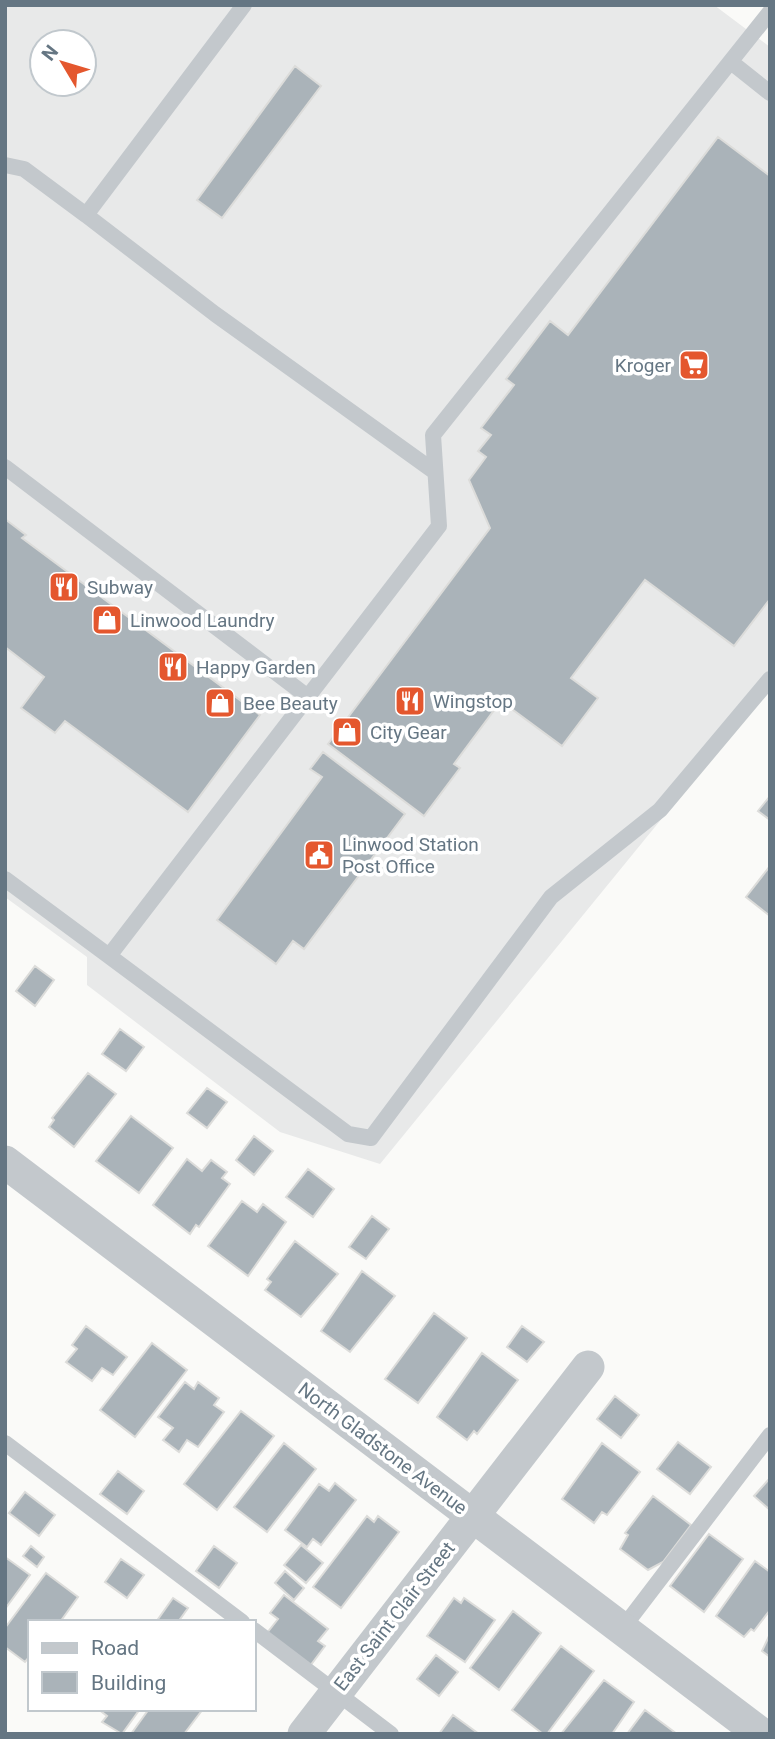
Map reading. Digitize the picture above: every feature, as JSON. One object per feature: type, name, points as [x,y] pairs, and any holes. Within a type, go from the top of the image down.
[{"type":"street","name":"North Gladstone Avenue","points":[[5,1162],[761,1734]]},
{"type":"street","name":"East Saint Clair Street","points":[[304,1734],[588,1367]]},
{"type":"lane","points":[[86,215],[244,5]]},
{"type":"lane","points":[[109,956],[439,526],[433,435],[770,12]]},
{"type":"lane","points":[[731,62],[770,93]]},
{"type":"lane","points":[[5,165],[24,169],[215,314],[435,472]]},
{"type":"lane","points":[[5,467],[308,697]]},
{"type":"lane","points":[[5,880],[348,1133],[371,1138],[551,897],[660,810],[770,679]]},
{"type":"lane","points":[[622,1629],[769,1437]]},
{"type":"lane","points":[[5,1443],[239,1620]]},
{"type":"lane","points":[[256,1632],[391,1734]]},
{"type":"shaded area","points":[[5,5],[714,5],[770,47],[770,686],[380,1164],[280,1132],[87,985],[87,957],[5,897]]},
{"type":"building","points":[[295,66],[321,86],[222,218],[197,200]]},
{"type":"building","points":[[718,137],[770,176],[770,599],[734,646],[645,580],[571,678],[598,698],[562,746],[501,701],[454,764],[460,768],[424,816],[328,744],[490,528],[469,480],[486,457],[478,451],[491,435],[481,428],[514,385],[506,379],[550,321],[568,335]]},
{"type":"building","points":[[5,519],[26,535],[22,538],[260,715],[188,812],[65,721],[55,733],[21,708],[44,677],[5,647]]},
{"type":"building","name":"Linwood Station Post Office","points":[[323,752],[405,814],[304,949],[293,941],[276,964],[217,920],[322,777],[310,769]]},
{"type":"building","points":[[770,796],[770,820],[758,811]]},
{"type":"building","points":[[770,866],[770,916],[746,897]]},
{"type":"building","points":[[35,966],[54,980],[35,1006],[16,991]]},
{"type":"building","points":[[120,1029],[144,1047],[126,1071],[102,1054]]},
{"type":"building","points":[[88,1073],[116,1094],[74,1147],[49,1127],[54,1120],[52,1118]]},
{"type":"building","points":[[207,1088],[227,1102],[207,1128],[187,1113]]},
{"type":"building","points":[[131,1116],[173,1148],[139,1193],[96,1161]]},
{"type":"building","points":[[254,1136],[273,1151],[254,1175],[236,1160]]},
{"type":"building","points":[[187,1159],[202,1171],[211,1160],[227,1172],[222,1178],[230,1184],[199,1227],[196,1225],[190,1234],[153,1205]]},
{"type":"building","points":[[308,1169],[334,1189],[313,1217],[286,1197]]},
{"type":"building","points":[[242,1201],[257,1212],[263,1204],[286,1222],[248,1276],[208,1246]]},
{"type":"building","points":[[372,1216],[389,1229],[366,1259],[349,1247]]},
{"type":"building","points":[[295,1241],[338,1274],[301,1317],[265,1290],[271,1282],[267,1279]]},
{"type":"building","points":[[362,1271],[395,1296],[350,1352],[321,1331]]},
{"type":"building","points":[[434,1313],[467,1338],[418,1403],[385,1379]]},
{"type":"building","points":[[86,1326],[127,1357],[113,1375],[102,1368],[92,1381],[66,1362],[77,1349],[72,1345]]},
{"type":"building","points":[[522,1326],[544,1342],[527,1362],[507,1347]]},
{"type":"building","points":[[152,1343],[187,1370],[135,1437],[100,1410]]},
{"type":"building","points":[[482,1353],[518,1380],[477,1434],[474,1431],[467,1440],[437,1417]]},
{"type":"building","points":[[185,1382],[194,1389],[198,1382],[219,1398],[214,1405],[224,1412],[198,1447],[187,1440],[179,1452],[163,1440],[173,1428],[158,1417]]},
{"type":"building","points":[[615,1396],[639,1415],[621,1438],[597,1419]]},
{"type":"building","points":[[241,1411],[274,1436],[217,1510],[184,1484]]},
{"type":"building","points":[[678,1442],[711,1467],[690,1494],[657,1469]]},
{"type":"building","points":[[284,1443],[316,1469],[267,1532],[234,1507]]},
{"type":"building","points":[[602,1443],[640,1472],[607,1515],[602,1512],[594,1523],[562,1499]]},
{"type":"building","points":[[118,1471],[144,1491],[127,1514],[100,1494]]},
{"type":"building","points":[[770,1478],[770,1510],[754,1496]]},
{"type":"building","points":[[335,1483],[356,1500],[321,1545],[313,1539],[307,1547],[285,1530],[319,1484],[329,1491]]},
{"type":"building","points":[[25,1492],[55,1515],[39,1536],[9,1513]]},
{"type":"building","points":[[653,1496],[691,1525],[663,1562],[648,1570],[620,1549],[628,1535],[625,1533]]},
{"type":"building","points":[[367,1516],[374,1522],[378,1516],[399,1532],[341,1608],[313,1587]]},
{"type":"building","points":[[709,1534],[743,1559],[704,1612],[670,1586]]},
{"type":"building","points":[[301,1545],[323,1563],[306,1583],[284,1565]]},
{"type":"building","points":[[31,1546],[44,1557],[37,1567],[23,1556]]},
{"type":"building","points":[[214,1546],[237,1563],[219,1588],[196,1571]]},
{"type":"building","points":[[5,1557],[30,1575],[5,1609]]},
{"type":"building","points":[[121,1559],[144,1575],[127,1598],[105,1582]]},
{"type":"building","points":[[755,1561],[770,1572],[770,1610],[754,1631],[751,1629],[744,1637],[716,1616]]},
{"type":"building","points":[[285,1571],[304,1588],[294,1600],[275,1583]]},
{"type":"building","points":[[46,1573],[78,1597],[61,1620],[28,1620],[28,1658],[25,1662],[5,1647],[5,1628]]},
{"type":"building","points":[[284,1595],[328,1629],[318,1641],[325,1646],[310,1666],[267,1633],[278,1619],[270,1613]]},
{"type":"building","points":[[173,1598],[188,1608],[179,1620],[157,1620]]},
{"type":"building","points":[[454,1598],[461,1603],[464,1598],[495,1620],[465,1662],[427,1636]]},
{"type":"building","points":[[513,1611],[541,1633],[499,1690],[470,1668]]},
{"type":"building","points":[[770,1634],[770,1657],[762,1651]]},
{"type":"building","points":[[561,1646],[594,1671],[547,1734],[543,1734],[512,1710]]},
{"type":"building","points":[[436,1655],[458,1672],[439,1696],[417,1679]]},
{"type":"building","points":[[604,1680],[634,1702],[612,1734],[561,1734]]},
{"type":"building","points":[[645,1710],[677,1734],[627,1734]]},
{"type":"building","points":[[101,1711],[139,1711],[122,1734],[102,1722],[107,1716]]},
{"type":"building","points":[[148,1711],[201,1711],[184,1734],[131,1734]]},
{"type":"building","points":[[453,1715],[479,1734],[439,1734]]},
{"type":"place","name":"Kroger","points":[[694,365]]},
{"type":"place","name":"Subway","points":[[64,587]]},
{"type":"place","name":"Linwood Laundry","points":[[107,620]]},
{"type":"place","name":"Happy Garden","points":[[173,667]]},
{"type":"place","name":"Wingstop","points":[[410,701]]},
{"type":"place","name":"Bee Beauty","points":[[220,703]]},
{"type":"place","name":"City Gear","points":[[347,732]]},
{"type":"place","name":"Linwood Station Post Office","points":[[319,855]]}]
